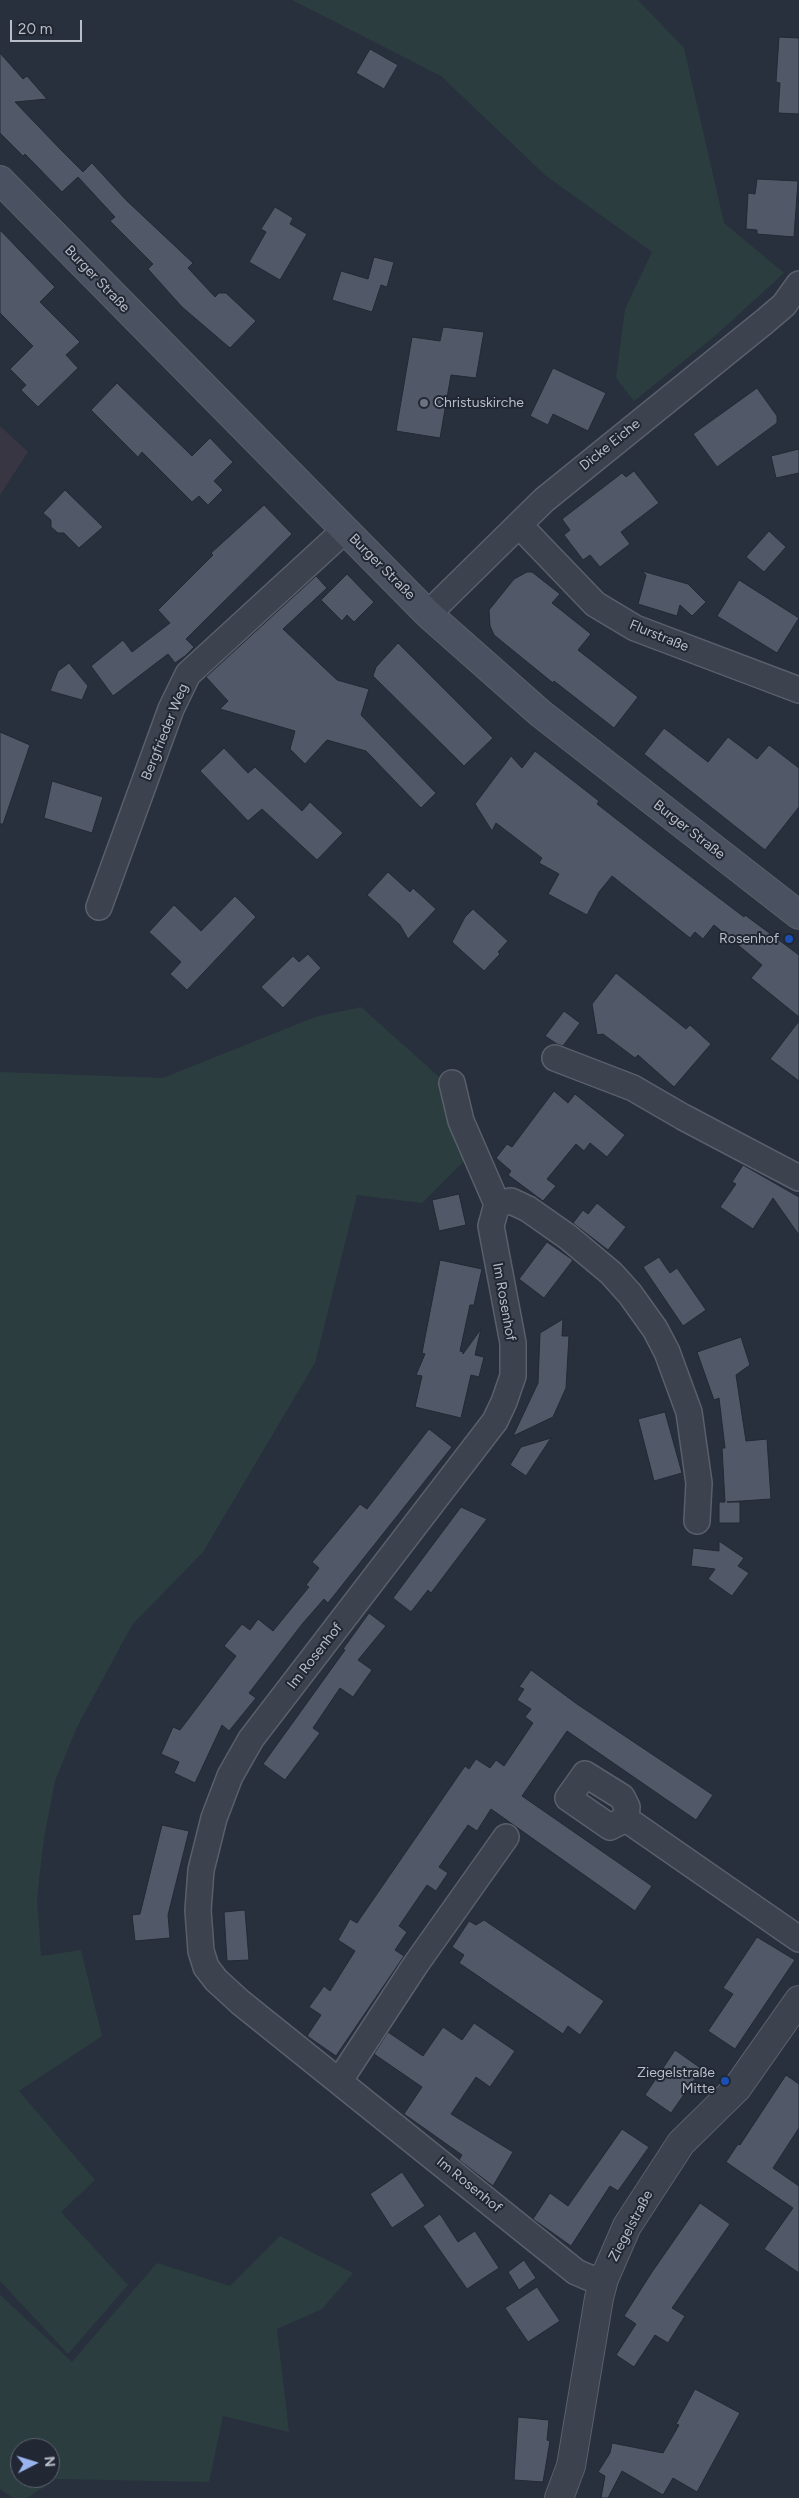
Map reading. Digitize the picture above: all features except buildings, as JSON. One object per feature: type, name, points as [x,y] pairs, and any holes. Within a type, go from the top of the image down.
[{"type":"main road","name":"Burger Straße","points":[[0,180],[428,614],[540,713],[799,915]]},
{"type":"street","name":"Dicke Eiche","points":[[428,614],[520,526],[544,500],[764,322],[784,304],[799,284]]},
{"type":"street","name":"Flurstraße","points":[[520,526],[595,604],[635,628],[799,690]]},
{"type":"street","name":"Bergfrieder Weg","points":[[99,907],[171,709],[188,674],[306,563],[345,530]]},
{"type":"street","points":[[555,1058],[633,1088],[683,1117],[799,1178]]},
{"type":"street","points":[[452,1083],[461,1120],[497,1204],[511,1201],[528,1208],[568,1237],[611,1273],[630,1294],[655,1329],[668,1352],[689,1412],[698,1483],[697,1521]]},
{"type":"street","name":"Im Rosenhof","points":[[497,1204],[491,1226],[514,1364],[513,1376],[504,1402],[485,1434],[251,1739],[230,1776],[214,1818],[201,1870],[198,1910],[201,1951],[206,1967],[216,1980],[240,2002],[340,2080],[576,2272],[590,2278],[604,2279]]},
{"type":"street","points":[[626,1819],[799,1938]]},
{"type":"street","points":[[340,2080],[416,1964],[506,1837]]},
{"type":"street","name":"Ziegelstraße","points":[[560,2498],[571,2466],[592,2330],[604,2279],[627,2226],[664,2167],[682,2143],[737,2088],[799,2000]]},
{"type":"shaded area","points":[[292,0],[638,0],[684,48],[724,223],[784,273],[716,335],[634,401],[616,378],[625,309],[652,252],[545,175],[441,76]]},
{"type":"shaded area","points":[[0,426],[28,452],[0,495]]},
{"type":"shaded area","points":[[361,1007],[447,1084],[466,1159],[422,1203],[357,1195],[315,1363],[203,1552],[132,1625],[77,1727],[55,1781],[44,1838],[37,1898],[41,1956],[81,1950],[102,2036],[19,2091],[95,2180],[61,2212],[128,2285],[68,2354],[0,2281],[0,1072],[163,1078],[315,1017]]},
{"type":"shaded area","points":[[280,2236],[353,2273],[322,2309],[277,2329],[289,2432],[223,2416],[209,2482],[60,2479],[60,2438],[10,2438],[10,2488],[42,2488],[27,2498],[13,2498],[0,2489],[0,2295],[72,2362],[157,2263],[230,2286]]},
{"type":"place","name":"Christuskirche","points":[[424,403]]},
{"type":"place","name":"Rosenhof","points":[[789,939]]},
{"type":"place","name":"Ziegelstraße Mitte","points":[[725,2081]]}]
